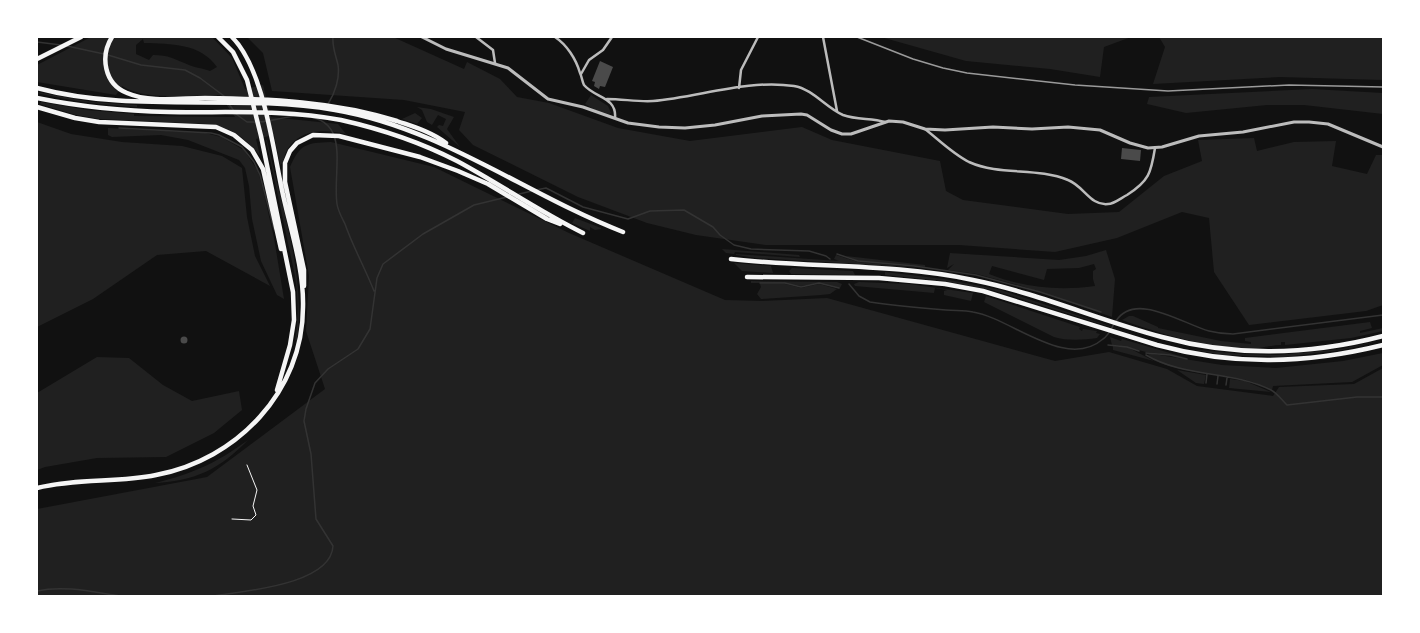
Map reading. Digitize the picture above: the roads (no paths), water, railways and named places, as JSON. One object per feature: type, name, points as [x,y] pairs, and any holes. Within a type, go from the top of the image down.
[{"type":"highway","points":[[38,59],[81,37]]},
{"type":"highway","points":[[112,37],[106,49],[105,65],[109,77],[119,89],[144,100]]},
{"type":"highway","points":[[218,37],[239,62],[250,89],[294,292],[292,333],[288,356],[275,396]]},
{"type":"highway","points":[[232,37],[248,59],[259,87],[303,292]]},
{"type":"highway","points":[[37,88],[80,96],[302,106],[354,114],[399,124],[451,147],[608,226],[623,232]]},
{"type":"highway","points":[[37,98],[101,109],[292,114],[340,120],[366,126],[411,140],[478,173],[524,202]]},
{"type":"highway","points":[[37,107],[75,118],[99,122],[216,127],[234,134],[252,150],[263,169],[288,280],[294,292]]},
{"type":"highway","points":[[37,488],[69,481],[148,476],[177,470],[201,461],[221,451],[240,436],[255,422],[275,396],[287,378],[297,353],[302,333],[304,270],[285,176],[287,156],[292,148],[300,141],[318,134],[340,136],[420,157],[469,175],[583,233]]},
{"type":"highway","points":[[731,259],[909,270],[957,277],[1028,294],[1126,327],[1186,343],[1212,348],[1256,352],[1307,350],[1353,343],[1383,336]]},
{"type":"highway","points":[[747,277],[879,278],[945,284],[983,291],[1122,335],[1183,352],[1255,361],[1326,357],[1383,345]]},
{"type":"street","points":[[422,37],[446,49],[495,63],[515,73],[548,99],[583,107],[615,119],[659,128],[685,128],[716,125],[762,116],[807,115],[831,130],[846,135],[885,122]]},
{"type":"street","points":[[476,37],[493,50],[495,63]]},
{"type":"street","points":[[555,37],[561,41],[571,54],[586,88],[607,99],[614,108],[615,119]]},
{"type":"street","points":[[581,74],[588,60],[603,50],[612,37]]},
{"type":"street","points":[[739,88],[741,70],[758,37]]},
{"type":"street","points":[[823,37],[838,112]]},
{"type":"street","points":[[607,99],[653,101],[739,88],[781,84],[796,86],[807,90],[821,102],[838,112],[857,119],[903,122],[925,129],[945,130],[993,127],[1032,129],[1085,127],[1100,130],[1140,147],[1155,148],[1199,136],[1243,132],[1294,122],[1328,124],[1383,147]]},
{"type":"street","points":[[925,129],[969,162],[998,169],[1061,177],[1077,184],[1094,202],[1103,204],[1110,204],[1144,183],[1150,172],[1155,148]]},
{"type":"waterway","points":[[328,104],[338,80],[338,65],[333,37]]},
{"type":"waterway","points":[[37,42],[61,45]]},
{"type":"waterway","points":[[67,46],[104,54]]},
{"type":"waterway","points":[[108,55],[141,65],[185,70],[200,78],[224,96]]},
{"type":"waterway","points":[[229,104],[234,111]]},
{"type":"waterway","points":[[236,114],[247,122],[256,122]]},
{"type":"waterway","points":[[260,122],[296,116],[314,118],[326,124],[333,133],[336,146],[336,190],[339,212],[374,291]]},
{"type":"waterway","points":[[119,128],[211,133],[219,135],[242,147],[254,162],[260,175],[274,229]]},
{"type":"waterway","points":[[536,190],[546,188],[583,207],[628,219],[650,211],[684,210],[713,227],[720,235],[734,245],[751,249],[809,251],[826,256],[830,259]]},
{"type":"waterway","points":[[519,194],[532,191]]},
{"type":"waterway","points":[[214,596],[284,584],[302,578],[318,570],[329,559],[333,546],[316,519],[311,454],[304,421],[306,409],[315,383],[328,369],[358,349],[370,329],[377,278],[383,264],[423,234],[474,205],[507,197]]},
{"type":"waterway","points":[[837,254],[858,261],[914,266],[976,275],[1040,292],[1101,312]]},
{"type":"waterway","points":[[760,283],[785,283],[801,287],[819,283],[839,288]]},
{"type":"waterway","points":[[849,284],[859,296],[870,302],[908,307],[973,312],[988,316],[1038,340],[1072,349],[1088,347],[1105,338],[1114,324]]},
{"type":"waterway","points":[[1116,321],[1124,313],[1135,309],[1147,309],[1160,312],[1209,331],[1233,334],[1383,315]]},
{"type":"waterway","points":[[1108,345],[1127,347],[1139,351]]},
{"type":"waterway","points":[[1146,353],[1170,355],[1187,359]]},
{"type":"waterway","points":[[1146,355],[1176,367],[1240,379],[1256,384],[1273,391],[1287,405],[1357,397],[1382,397]]},
{"type":"waterway","points":[[1206,383],[1207,374]]},
{"type":"waterway","points":[[1217,384],[1218,376]]},
{"type":"waterway","points":[[1226,385],[1227,378]]},
{"type":"waterway","points":[[37,591],[47,589],[68,589],[120,596]]},
{"type":"railway","points":[[857,37],[913,59],[943,68],[967,73],[1075,85],[1168,91],[1289,85],[1383,87]]}]
